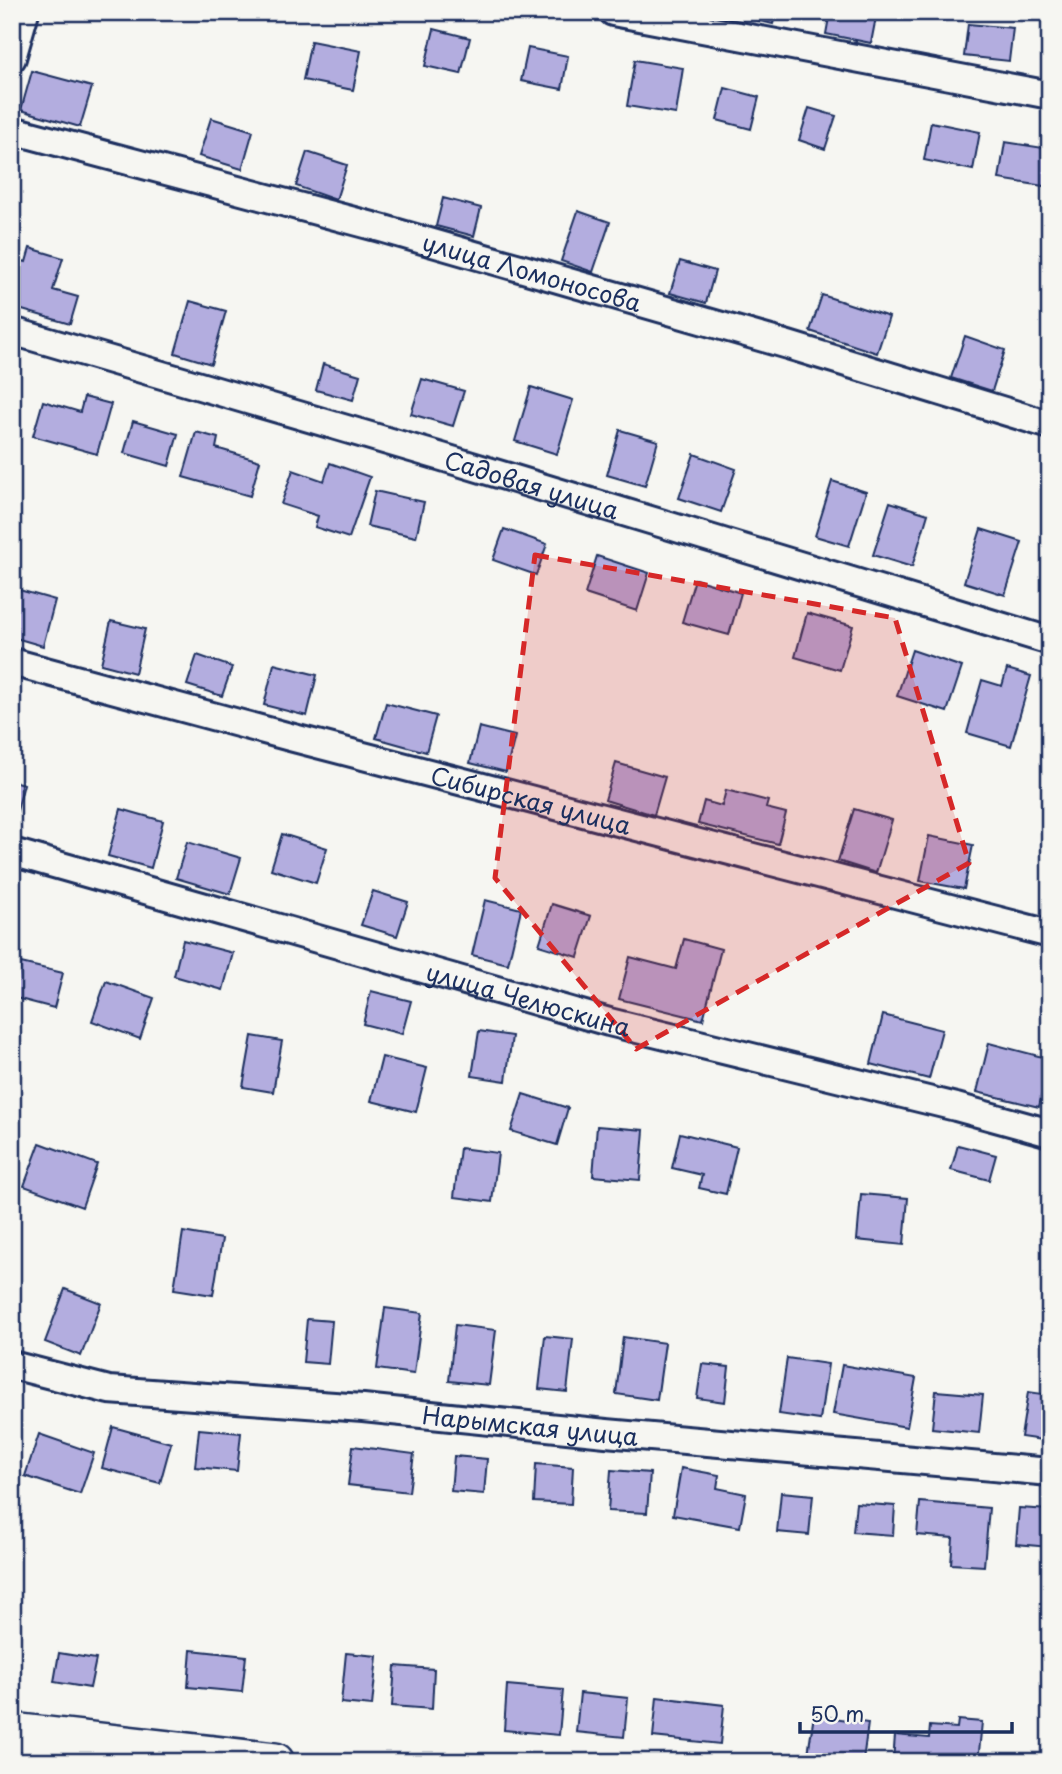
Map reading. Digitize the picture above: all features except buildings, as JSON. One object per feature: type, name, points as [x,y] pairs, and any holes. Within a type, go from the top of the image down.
[{"type":"main road","points":[[12,1732],[275,1762]]},
{"type":"street","points":[[12,58],[25,12]]},
{"type":"street","points":[[613,12],[1050,95]]},
{"type":"street","name":"улица Ломоносова","points":[[12,130],[384,229],[788,345],[1050,425]]},
{"type":"street","name":"Садовая улица","points":[[12,331],[428,453],[1050,641]]},
{"type":"street","name":"Сибирская улица","points":[[12,662],[1050,934]]},
{"type":"street","name":"улица Челюскина","points":[[12,852],[609,1022],[956,1107],[1050,1133]]},
{"type":"street","name":"Нарымская улица","points":[[12,1365],[109,1390],[363,1408],[606,1433],[1050,1472]]},
{"type":"highlighted area","points":[[535,555],[895,618],[969,863],[636,1049],[495,878]]}]
